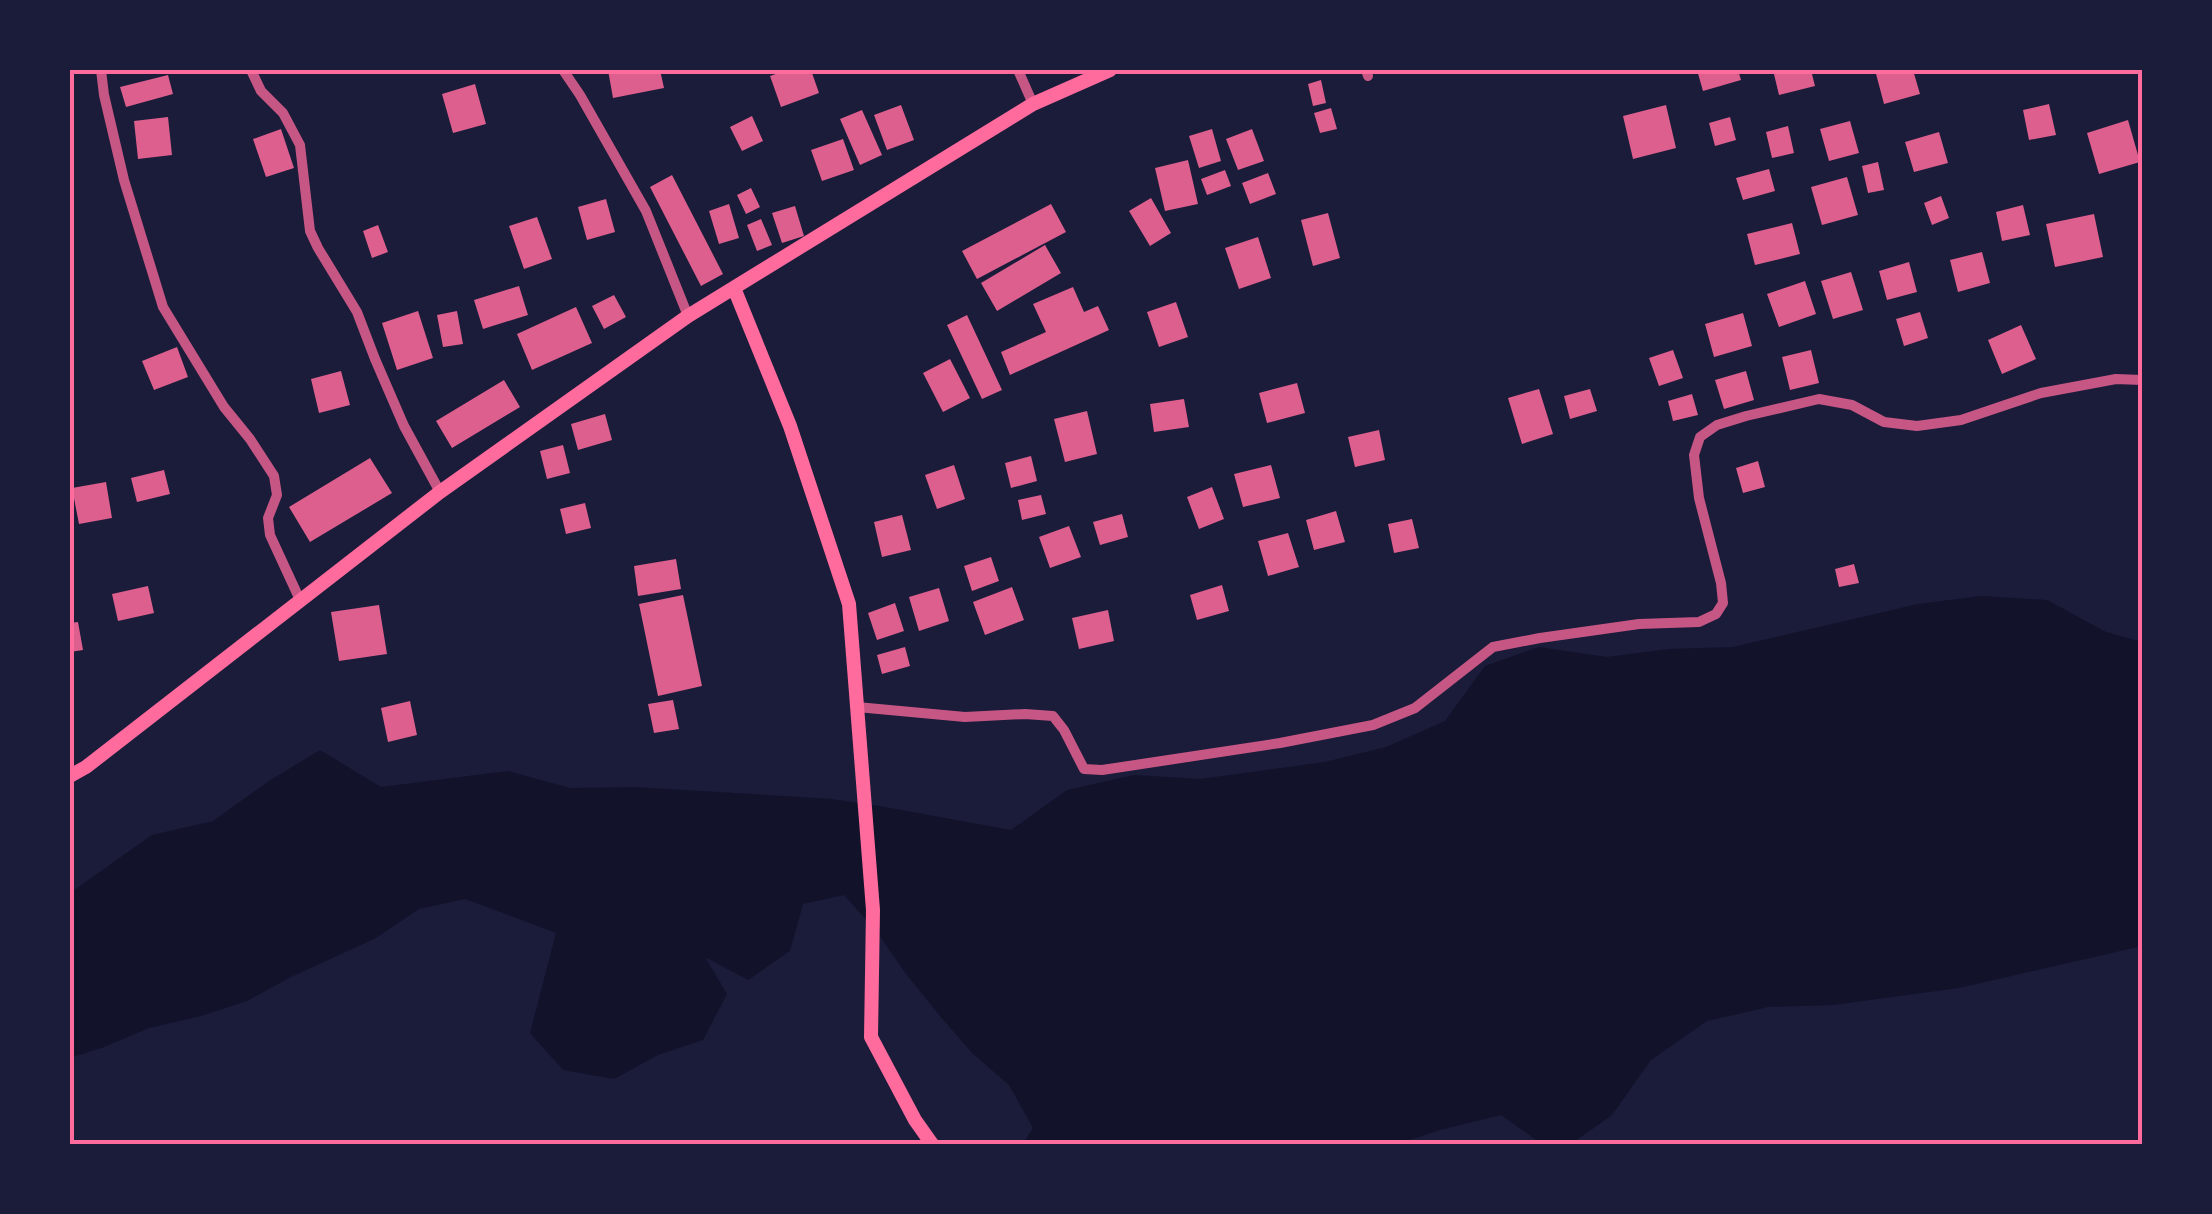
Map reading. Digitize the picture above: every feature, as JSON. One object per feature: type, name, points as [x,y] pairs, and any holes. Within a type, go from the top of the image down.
[{"type":"main road","points":[[70,776],[440,492],[688,316],[1033,104],[1110,70]]},
{"type":"main road","points":[[734,288],[790,426],[849,604],[873,910],[871,1037],[931,1143]]},
{"type":"street","points":[[102,70],[104,96],[124,180],[163,308],[224,407],[274,476],[277,495],[268,518],[270,535],[300,600]]},
{"type":"street","points":[[251,70],[260,91],[284,113],[300,145],[310,231],[357,312],[404,426],[440,492]]},
{"type":"street","points":[[563,70],[646,211],[688,316]]},
{"type":"street","points":[[1018,70],[1033,104]]},
{"type":"street","points":[[857,708],[964,717],[1054,716],[1084,769],[1102,770],[1373,726],[1415,708],[1493,648],[1638,624],[1699,622],[1716,614],[1723,603],[1722,583],[1698,498],[1694,454],[1700,437],[1717,425],[1819,399],[1852,405],[1884,422],[1917,426],[1962,420],[2041,393],[2116,380],[2142,380]]},
{"type":"shaded area","points":[[1981,596],[2047,600],[2106,632],[2142,642],[2142,946],[1959,988],[1833,1005],[1768,1007],[1707,1021],[1651,1060],[1612,1115],[1571,1144],[1542,1144],[1501,1115],[1398,1144],[1023,1144],[1033,1128],[1009,1085],[972,1053],[844,895],[803,904],[790,951],[748,980],[705,957],[727,994],[703,1040],[658,1055],[614,1079],[563,1070],[530,1033],[556,933],[465,899],[419,909],[376,938],[247,1001],[149,1028],[70,1058],[70,893],[152,835],[213,821],[320,750],[381,787],[508,771],[570,788],[635,787],[832,799],[1011,830],[1067,790],[1134,775],[1200,779],[1325,762],[1386,747],[1445,721],[1485,666],[1539,647],[1606,657],[1669,649],[1733,647],[1918,604]]},
{"type":"building","points":[[608,70],[660,70],[664,88],[613,98]]},
{"type":"building","points":[[787,70],[811,70],[819,93],[781,107],[770,76]]},
{"type":"building","points":[[1697,70],[1738,70],[1741,80],[1703,91]]},
{"type":"building","points":[[1773,70],[1811,70],[1815,86],[1779,95]]},
{"type":"building","points":[[1875,70],[1913,70],[1920,94],[1884,104]]},
{"type":"building","points":[[168,75],[173,94],[126,107],[120,87]]},
{"type":"building","points":[[1321,80],[1326,103],[1313,106],[1308,84]]},
{"type":"building","points":[[475,84],[486,124],[453,133],[442,94]]},
{"type":"building","points":[[2049,104],[2056,135],[2029,140],[2023,110]]},
{"type":"building","points":[[901,105],[914,140],[887,150],[874,115]]},
{"type":"building","points":[[1666,105],[1676,148],[1633,159],[1623,116]]},
{"type":"building","points":[[1331,108],[1337,129],[1320,133],[1314,113]]},
{"type":"building","points":[[862,110],[882,155],[860,165],[840,119]]},
{"type":"building","points":[[752,116],[763,141],[742,151],[730,127]]},
{"type":"building","points":[[168,117],[172,155],[138,159],[134,121]]},
{"type":"building","points":[[1730,117],[1736,140],[1715,146],[1709,123]]},
{"type":"building","points":[[2128,120],[2140,162],[2099,174],[2087,133]]},
{"type":"building","points":[[1850,121],[1859,153],[1829,161],[1820,129]]},
{"type":"building","points":[[1788,126],[1794,153],[1772,158],[1766,132]]},
{"type":"building","points":[[281,129],[294,168],[266,177],[253,139]]},
{"type":"building","points":[[1212,129],[1221,161],[1199,168],[1189,136]]},
{"type":"building","points":[[1252,129],[1264,161],[1238,170],[1226,139]]},
{"type":"building","points":[[1939,132],[1948,163],[1914,172],[1905,142]]},
{"type":"building","points":[[843,139],[854,170],[822,181],[811,150]]},
{"type":"building","points":[[1188,160],[1198,204],[1165,211],[1155,168]]},
{"type":"building","points":[[1878,162],[1884,190],[1868,193],[1862,166]]},
{"type":"building","points":[[1769,169],[1775,191],[1743,200],[1736,178]]},
{"type":"building","points":[[1225,170],[1231,186],[1207,195],[1201,179]]},
{"type":"building","points":[[1268,173],[1276,194],[1250,204],[1242,183]]},
{"type":"building","points":[[672,175],[723,274],[701,286],[650,187]]},
{"type":"building","points":[[1847,177],[1858,215],[1822,225],[1811,187]]},
{"type":"building","points":[[751,188],[760,207],[746,214],[737,195]]},
{"type":"building","points":[[1941,196],[1949,218],[1932,225],[1924,203]]},
{"type":"building","points":[[1151,198],[1171,233],[1150,246],[1129,211]]},
{"type":"building","points":[[606,199],[615,232],[587,240],[578,207]]},
{"type":"building","points":[[729,204],[739,238],[719,244],[709,211]]},
{"type":"building","points":[[1051,204],[1066,232],[977,279],[962,251]]},
{"type":"building","points":[[2023,205],[2030,235],[2002,241],[1996,212]]},
{"type":"building","points":[[795,206],[804,236],[782,243],[772,213]]},
{"type":"building","points":[[1328,213],[1340,258],[1313,266],[1301,220]]},
{"type":"building","points":[[2094,214],[2103,257],[2055,267],[2046,224]]},
{"type":"building","points":[[537,217],[552,259],[524,269],[509,226]]},
{"type":"building","points":[[761,219],[772,245],[757,251],[747,225]]},
{"type":"building","points":[[1792,223],[1800,254],[1755,265],[1747,234]]},
{"type":"building","points":[[378,225],[388,252],[372,258],[363,231]]},
{"type":"building","points":[[1258,237],[1271,278],[1239,289],[1225,248]]},
{"type":"building","points":[[1045,245],[1061,273],[997,311],[981,283]]},
{"type":"building","points":[[1982,252],[1990,283],[1958,292],[1950,260]]},
{"type":"building","points":[[1909,262],[1917,292],[1887,300],[1879,271]]},
{"type":"building","points":[[1851,272],[1863,310],[1833,319],[1821,281]]},
{"type":"building","points":[[1805,281],[1816,314],[1779,327],[1767,294]]},
{"type":"building","points":[[519,286],[528,315],[483,329],[474,300]]},
{"type":"building","points":[[1073,287],[1084,312],[1098,306],[1109,330],[1010,375],[1001,352],[1046,332],[1033,304]]},
{"type":"building","points":[[614,295],[626,317],[604,329],[592,306]]},
{"type":"building","points":[[1176,302],[1188,337],[1159,347],[1147,312]]},
{"type":"building","points":[[576,307],[592,343],[532,370],[517,334]]},
{"type":"building","points":[[418,311],[433,358],[397,370],[382,323]]},
{"type":"building","points":[[457,311],[463,344],[443,347],[437,315]]},
{"type":"building","points":[[1920,312],[1928,338],[1904,346],[1896,319]]},
{"type":"building","points":[[1743,313],[1752,346],[1714,357],[1705,324]]},
{"type":"building","points":[[967,315],[1002,390],[982,399],[947,325]]},
{"type":"building","points":[[2021,325],[2036,359],[2002,374],[1988,340]]},
{"type":"building","points":[[177,347],[188,377],[154,390],[142,361]]},
{"type":"building","points":[[1673,350],[1683,378],[1659,386],[1649,358]]},
{"type":"building","points":[[1811,350],[1819,383],[1790,390],[1782,357]]},
{"type":"building","points":[[950,359],[970,398],[943,412],[923,373]]},
{"type":"building","points":[[341,371],[350,405],[319,413],[311,379]]},
{"type":"building","points":[[1746,371],[1754,400],[1724,409],[1715,380]]},
{"type":"building","points":[[504,380],[520,407],[452,448],[436,421]]},
{"type":"building","points":[[1297,383],[1305,413],[1267,423],[1259,393]]},
{"type":"building","points":[[1539,389],[1553,434],[1522,444],[1508,398]]},
{"type":"building","points":[[1590,389],[1597,411],[1570,419],[1564,396]]},
{"type":"building","points":[[1692,394],[1698,415],[1673,421],[1668,401]]},
{"type":"building","points":[[1184,399],[1189,427],[1154,432],[1150,404]]},
{"type":"building","points":[[1087,411],[1097,454],[1065,462],[1054,419]]},
{"type":"building","points":[[605,414],[612,440],[578,450],[571,424]]},
{"type":"building","points":[[1379,430],[1385,460],[1355,467],[1348,437]]},
{"type":"building","points":[[563,445],[570,473],[547,479],[540,451]]},
{"type":"building","points":[[1031,456],[1037,481],[1011,488],[1005,463]]},
{"type":"building","points":[[370,458],[392,493],[310,542],[289,507]]},
{"type":"building","points":[[1758,461],[1765,487],[1743,493],[1736,468]]},
{"type":"building","points":[[954,465],[965,499],[937,509],[925,475]]},
{"type":"building","points":[[1271,465],[1280,498],[1243,507],[1234,474]]},
{"type":"building","points":[[164,470],[170,494],[137,502],[131,478]]},
{"type":"building","points":[[106,482],[112,518],[79,524],[72,488]]},
{"type":"building","points":[[1212,487],[1224,519],[1199,529],[1187,497]]},
{"type":"building","points":[[1041,495],[1046,514],[1022,520],[1018,500]]},
{"type":"building","points":[[585,503],[591,528],[566,534],[560,509]]},
{"type":"building","points":[[1336,511],[1345,542],[1314,550],[1306,520]]},
{"type":"building","points":[[1122,514],[1128,537],[1100,545],[1093,522]]},
{"type":"building","points":[[902,515],[911,550],[882,557],[874,522]]},
{"type":"building","points":[[1412,519],[1419,548],[1394,553],[1388,524]]},
{"type":"building","points":[[1069,526],[1081,557],[1050,568],[1039,537]]},
{"type":"building","points":[[1288,533],[1299,567],[1268,576],[1258,541]]},
{"type":"building","points":[[991,557],[999,581],[972,591],[964,566]]},
{"type":"building","points":[[676,559],[681,589],[638,596],[634,566]]},
{"type":"building","points":[[1854,564],[1859,583],[1839,587],[1835,569]]},
{"type":"building","points":[[1222,585],[1229,611],[1197,620],[1190,595]]},
{"type":"building","points":[[148,586],[154,613],[118,621],[112,594]]},
{"type":"building","points":[[1012,587],[1024,620],[985,635],[973,602]]},
{"type":"building","points":[[939,588],[949,621],[919,631],[909,597]]},
{"type":"building","points":[[683,595],[702,686],[658,696],[639,604]]},
{"type":"building","points":[[895,603],[904,631],[877,640],[868,613]]},
{"type":"building","points":[[379,605],[387,654],[339,661],[331,612]]},
{"type":"building","points":[[1108,610],[1114,641],[1079,649],[1072,618]]},
{"type":"building","points":[[78,622],[83,650],[70,652],[70,623]]},
{"type":"building","points":[[905,647],[910,666],[882,674],[877,655]]},
{"type":"building","points":[[673,700],[679,729],[654,733],[648,704]]},
{"type":"building","points":[[410,701],[417,735],[388,742],[381,708]]}]
